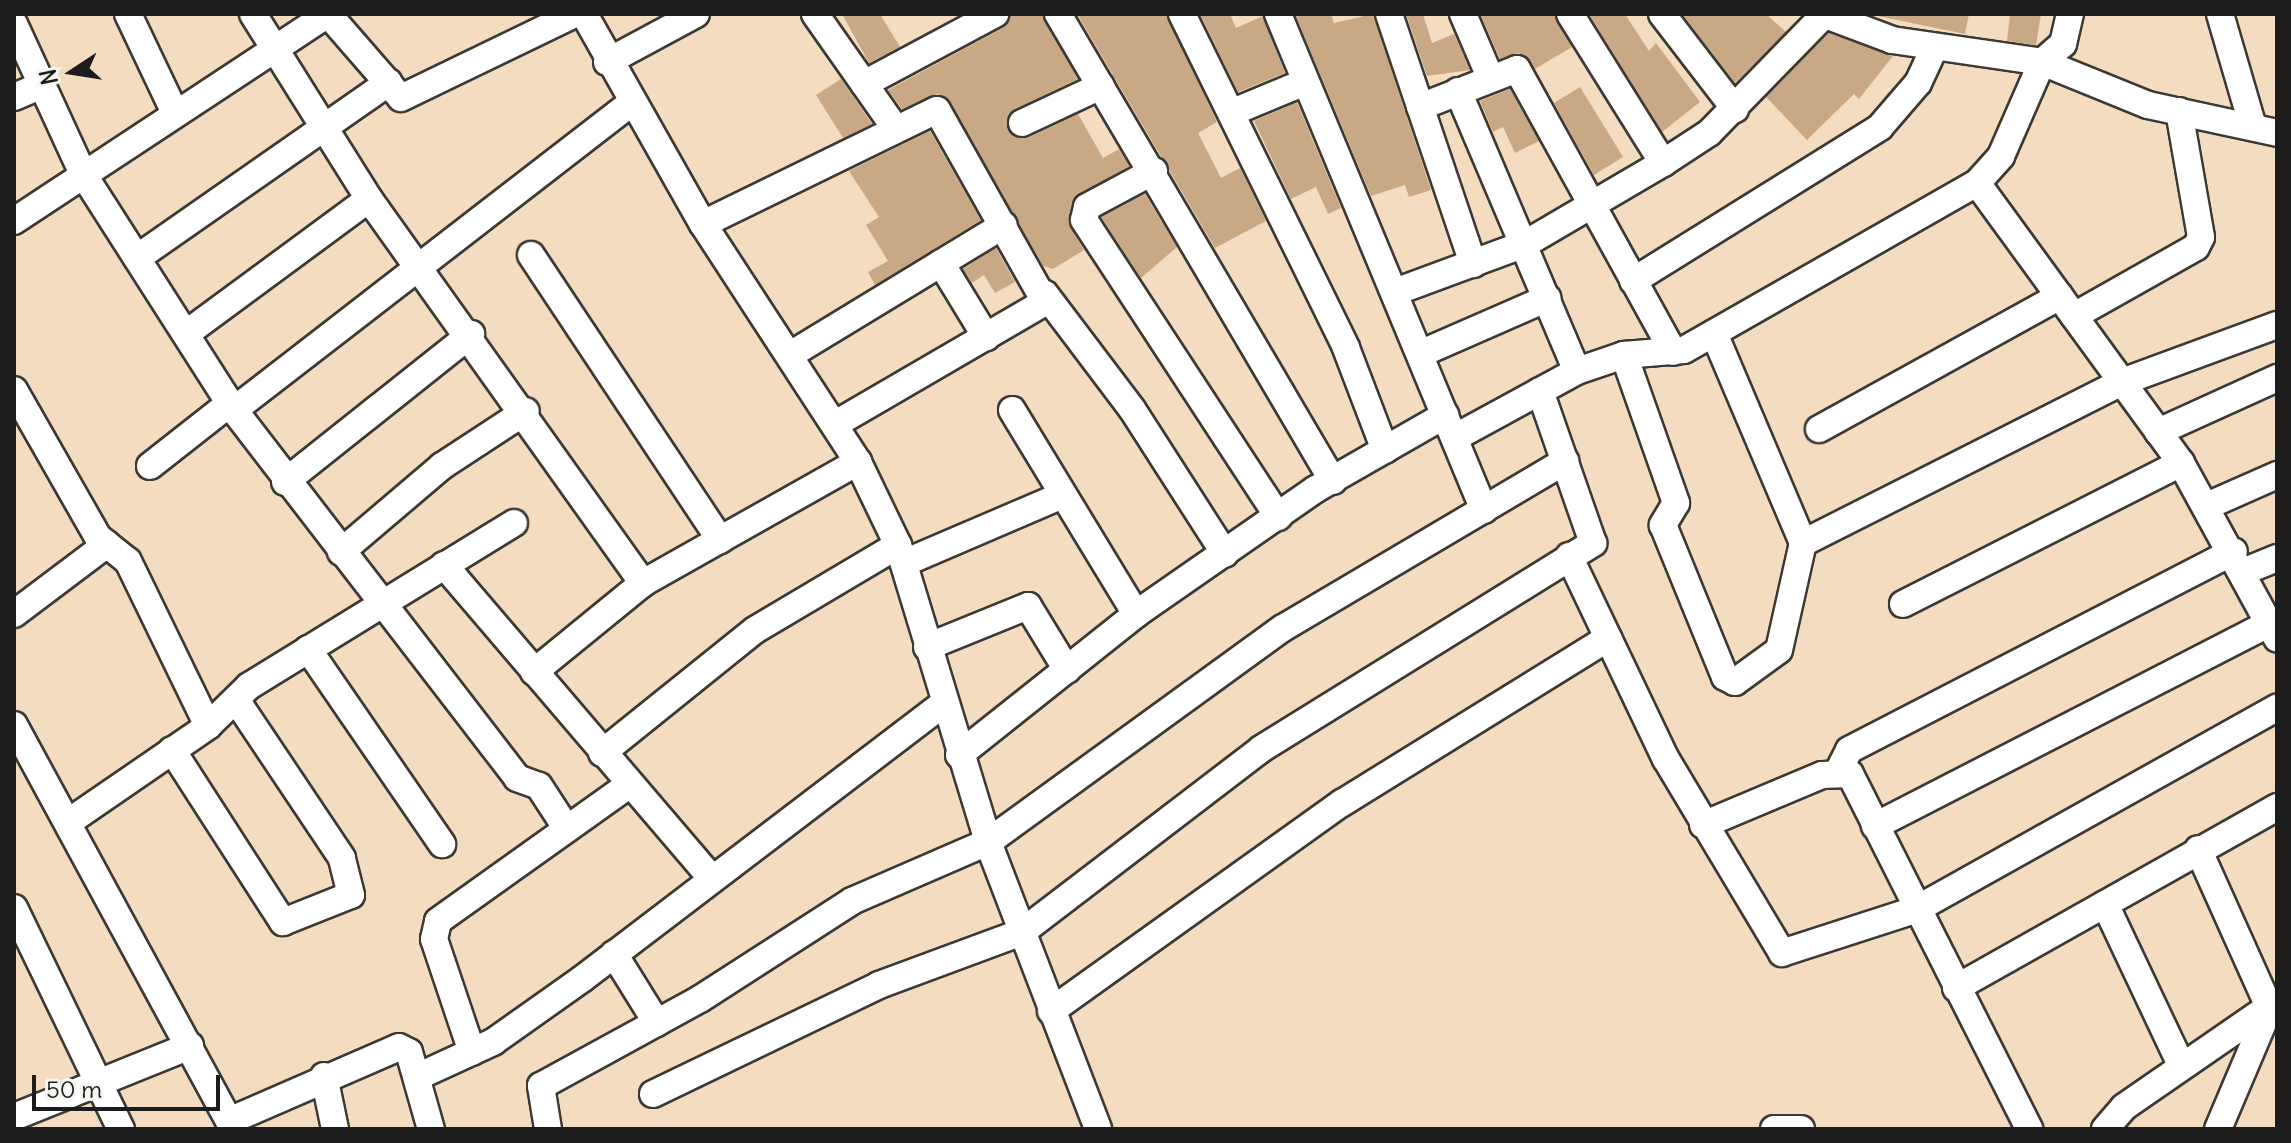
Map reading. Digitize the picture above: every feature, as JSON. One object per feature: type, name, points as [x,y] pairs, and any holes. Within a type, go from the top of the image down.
[{"type":"street","points":[[128,14],[175,113]]},
{"type":"street","points":[[253,14],[272,54],[369,199],[421,265],[526,411],[643,583]]},
{"type":"street","points":[[14,221],[175,113],[335,16],[401,98],[409,97],[575,14]]},
{"type":"street","points":[[584,14],[607,62],[703,224],[858,462],[901,554],[942,705],[988,842],[1098,1129]]},
{"type":"street","points":[[607,62],[696,14]]},
{"type":"street","points":[[815,14],[895,128]]},
{"type":"street","points":[[864,84],[995,14]]},
{"type":"street","points":[[1058,14],[1154,171],[1333,481]]},
{"type":"street","points":[[1182,14],[1233,112],[1346,348],[1385,450]]},
{"type":"street","points":[[1278,14],[1422,353],[1484,510]]},
{"type":"street","points":[[1389,14],[1473,264]]},
{"type":"street","points":[[1463,14],[1490,77]]},
{"type":"street","points":[[1570,14],[1663,163]]},
{"type":"street","points":[[1662,14],[1735,109]]},
{"type":"street","points":[[1395,292],[1525,244],[1593,208],[1663,163],[1735,109],[1823,14],[1934,48],[2042,62],[2179,111],[2265,130]]},
{"type":"street","points":[[959,755],[1136,614],[1278,517],[1385,450],[1540,391],[1577,371],[1624,355],[1673,352],[1714,333],[1977,183],[2001,156],[2042,62],[2063,44],[2070,14]]},
{"type":"street","points":[[2220,14],[2265,130]]},
{"type":"street","points":[[14,24],[83,174],[232,406],[285,482],[517,778],[539,786],[567,829]]},
{"type":"street","points":[[1633,281],[1880,127],[1918,83],[1934,48]]},
{"type":"street","points":[[1420,107],[1517,69],[1673,352]]},
{"type":"street","points":[[137,258],[319,125],[389,82]]},
{"type":"street","points":[[1233,112],[1305,82]]},
{"type":"street","points":[[14,97],[42,85]]},
{"type":"street","points":[[1022,123],[1101,86]]},
{"type":"street","points":[[1458,91],[1577,371]]},
{"type":"street","points":[[150,466],[421,265],[631,103]]},
{"type":"street","points":[[703,224],[937,110],[1045,294],[1132,409],[1225,554]]},
{"type":"street","points":[[1819,429],[2067,306],[2196,247],[2201,237],[2179,111]]},
{"type":"street","points":[[1154,171],[1087,207],[1084,220],[1278,517]]},
{"type":"street","points":[[1875,826],[2271,616],[2181,463],[1977,183]]},
{"type":"street","points":[[187,333],[369,199]]},
{"type":"street","points":[[790,355],[1004,225]]},
{"type":"street","points":[[531,255],[720,540]]},
{"type":"street","points":[[941,263],[986,337]]},
{"type":"street","points":[[835,424],[1042,305],[1045,294]]},
{"type":"street","points":[[1422,353],[1548,298]]},
{"type":"street","points":[[1803,543],[2122,382],[2277,325]]},
{"type":"street","points":[[1624,355],[1676,503],[1663,525],[1730,682],[1762,669],[1779,650],[1803,543],[1714,333]]},
{"type":"street","points":[[285,482],[471,334]]},
{"type":"street","points":[[2158,432],[2277,378]]},
{"type":"street","points":[[14,390],[107,544],[128,561],[208,726]]},
{"type":"street","points":[[653,1094],[879,985],[1022,932],[1261,749],[1569,556],[1593,537],[1540,391]]},
{"type":"street","points":[[1012,410],[1136,614]]},
{"type":"street","points":[[341,552],[442,466],[526,411]]},
{"type":"street","points":[[548,1129],[541,1086],[657,1023],[852,901],[988,842],[1257,646],[1565,461]]},
{"type":"street","points":[[534,672],[643,583],[858,462]]},
{"type":"street","points":[[1903,604],[2181,463]]},
{"type":"street","points":[[2207,506],[2277,475]]},
{"type":"street","points":[[602,753],[755,630],[901,554],[1063,495]]},
{"type":"street","points":[[70,821],[208,726],[308,649],[514,523]]},
{"type":"street","points":[[16,607],[107,544]]},
{"type":"street","points":[[1569,556],[1703,825],[1782,953],[1915,910],[2277,708]]},
{"type":"street","points":[[1703,825],[1839,770],[1849,750],[2240,561],[2277,558]]},
{"type":"street","points":[[444,565],[712,879]]},
{"type":"street","points":[[927,647],[1028,606],[1067,670]]},
{"type":"street","points":[[1051,1011],[1342,803],[1608,638]]},
{"type":"street","points":[[308,649],[442,844]]},
{"type":"street","points":[[172,750],[283,922],[351,895],[342,858],[237,701]]},
{"type":"street","points":[[417,1077],[472,1052],[614,954],[942,705]]},
{"type":"street","points":[[14,725],[70,821],[231,1125],[324,1076],[399,1047],[417,1077],[431,1129]]},
{"type":"street","points":[[1839,770],[1850,774],[1915,910],[2029,1129]]},
{"type":"street","points":[[472,1052],[434,939],[438,921],[629,785]]},
{"type":"street","points":[[1956,988],[2277,807]]},
{"type":"street","points":[[2198,849],[2273,1001],[2218,1129]]},
{"type":"street","points":[[2105,904],[2181,1065]]},
{"type":"street","points":[[14,908],[121,1129]]},
{"type":"street","points":[[614,954],[657,1023]]},
{"type":"street","points":[[2105,1129],[2181,1065],[2273,1001]]},
{"type":"street","points":[[19,1115],[99,1080],[190,1046]]},
{"type":"street","points":[[324,1076],[335,1129]]},
{"type":"street","points":[[1774,1129],[1801,1129]]},
{"type":"building","points":[[842,14],[880,14],[900,47],[869,63]]},
{"type":"building","points":[[1011,14],[1042,14],[1078,79],[1015,109],[1008,130],[1028,138],[1078,114],[1103,158],[1119,149],[1129,166],[1074,198],[1068,223],[1084,250],[1053,269],[1043,266],[950,102],[937,94],[902,109],[888,90],[1003,28]]},
{"type":"building","points":[[1077,14],[1166,14],[1217,122],[1198,133],[1221,178],[1240,168],[1266,221],[1215,248]]},
{"type":"building","points":[[1200,14],[1230,14],[1236,28],[1263,16],[1285,73],[1238,92]]},
{"type":"building","points":[[1295,14],[1331,14],[1334,23],[1373,14],[1431,190],[1409,197],[1405,185],[1371,196]]},
{"type":"building","points":[[1406,14],[1423,14],[1432,43],[1454,34],[1470,70],[1427,76]]},
{"type":"building","points":[[1480,14],[1554,14],[1572,47],[1535,69],[1519,53],[1500,59]]},
{"type":"building","points":[[1589,14],[1625,14],[1649,51],[1656,43],[1700,102],[1662,132]]},
{"type":"building","points":[[1682,14],[1766,14],[1786,32],[1735,83]]},
{"type":"building","points":[[1868,14],[1969,14],[1965,34]]},
{"type":"building","points":[[2010,14],[2041,14],[2036,45],[2007,41]]},
{"type":"building","points":[[1829,33],[1893,56],[1859,99],[1854,94],[1807,140],[1766,97]]},
{"type":"building","points":[[841,79],[872,124],[843,138],[816,95]]},
{"type":"building","points":[[1580,87],[1623,157],[1594,175],[1554,103]]},
{"type":"building","points":[[1510,89],[1539,141],[1515,153],[1503,127],[1493,132],[1480,101]]},
{"type":"building","points":[[1297,102],[1341,208],[1328,214],[1316,187],[1291,199],[1254,121]]},
{"type":"building","points":[[930,131],[981,220],[875,285],[868,272],[888,261],[866,225],[879,217],[849,171]]},
{"type":"building","points":[[1145,194],[1177,247],[1141,278],[1101,217]]},
{"type":"building","points":[[996,248],[1015,282],[995,293],[984,275],[972,283],[963,269]]}]
